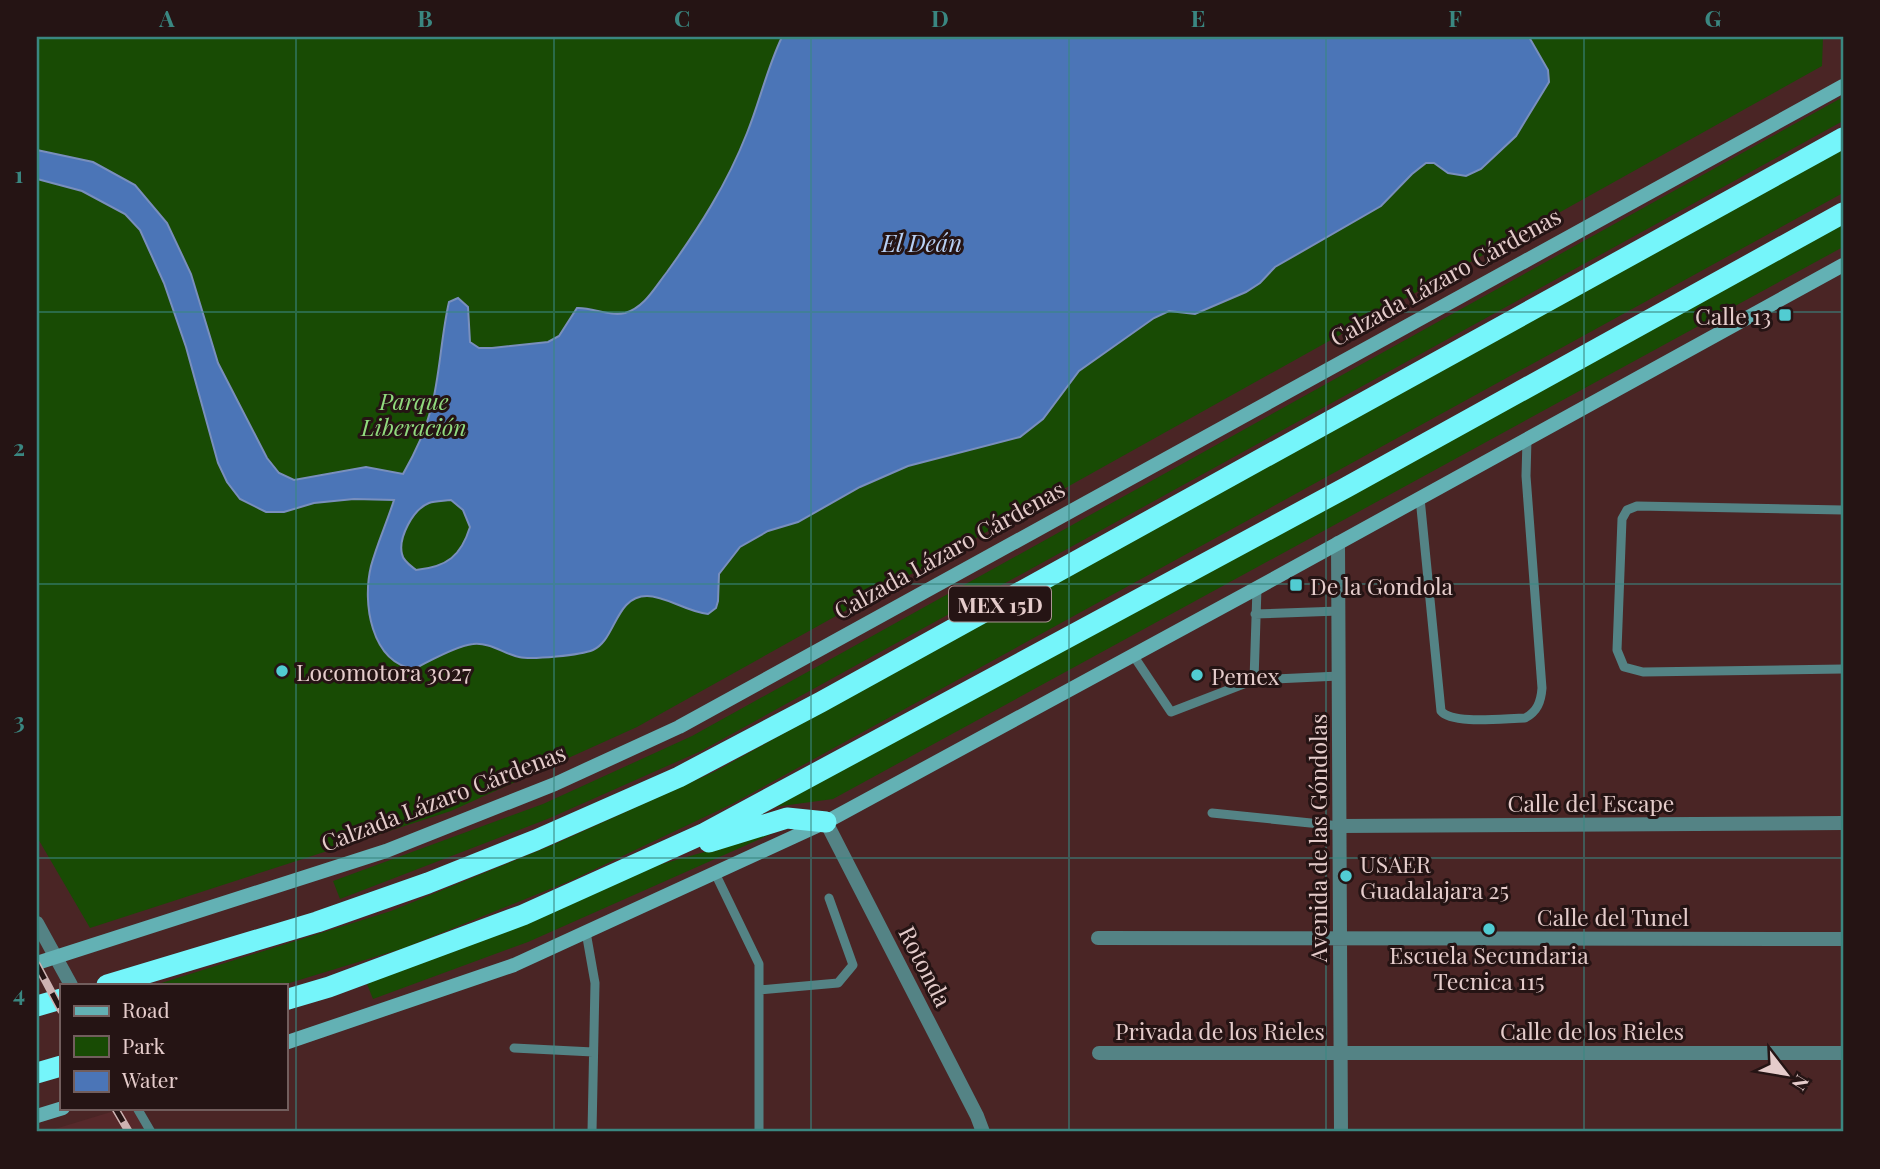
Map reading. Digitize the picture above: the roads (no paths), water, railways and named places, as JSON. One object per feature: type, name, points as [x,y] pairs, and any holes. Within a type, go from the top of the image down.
[{"type":"highway","name":"MEX 15D","points":[[112,984],[317,922],[428,883],[536,840],[679,777],[833,696],[1843,138]]},
{"type":"highway","name":"MEX 15D","points":[[287,999],[329,987],[523,915],[705,833],[911,724],[1843,213]]},
{"type":"highway","points":[[643,861],[787,818],[826,822]]},
{"type":"highway","points":[[37,1006],[60,999]]},
{"type":"highway","points":[[37,1073],[60,1066]]},
{"type":"main road","name":"Calzada Lázaro Cárdenas","points":[[37,963],[386,851],[555,784],[679,726],[1843,86]]},
{"type":"main road","points":[[287,1042],[514,965],[826,822],[1843,265]]},
{"type":"main road","points":[[37,1115],[60,1109]]},
{"type":"street","name":"Avenida de las Góndolas","points":[[1338,543],[1341,1132]]},
{"type":"street","name":"Rotonda","points":[[826,822],[983,1132]]},
{"type":"street","name":"Calle del Escape","points":[[1340,826],[1843,822]]},
{"type":"street","points":[[37,923],[70,984]]},
{"type":"street","name":"Calle del Tunel","points":[[1098,938],[1843,939]]},
{"type":"street","name":"Calle de los Rieles","points":[[1341,1052],[1843,1053]]},
{"type":"street","name":"Privada de los Rieles","points":[[1099,1053],[1341,1052]]},
{"type":"lane","points":[[1420,498],[1441,710],[1444,715],[1455,719],[1525,718],[1531,715],[1541,700],[1542,688],[1526,476],[1527,439]]},
{"type":"lane","points":[[1843,509],[1637,506],[1627,510],[1622,519],[1617,650],[1624,667],[1643,672],[1843,668]]},
{"type":"lane","points":[[1254,680],[1257,588]]},
{"type":"lane","points":[[1255,614],[1339,611]]},
{"type":"lane","points":[[1133,655],[1171,712],[1254,680],[1339,676]]},
{"type":"lane","points":[[1213,813],[1340,826]]},
{"type":"lane","points":[[715,873],[759,964],[759,1132]]},
{"type":"lane","points":[[759,990],[838,983],[853,965],[830,898]]},
{"type":"lane","points":[[586,932],[595,983],[592,1132]]},
{"type":"lane","points":[[514,1048],[593,1052]]},
{"type":"lane","points":[[138,1110],[151,1132]]},
{"type":"water","name":"El Deán","points":[[782,37],[1529,37],[1548,70],[1549,82],[1516,136],[1481,169],[1466,176],[1448,173],[1434,163],[1426,163],[1381,206],[1275,267],[1260,283],[1246,292],[1195,314],[1169,311],[1154,318],[1079,371],[1043,419],[1020,437],[908,466],[860,487],[798,522],[768,531],[740,547],[719,574],[718,601],[716,608],[708,614],[654,597],[636,598],[622,610],[601,645],[587,652],[525,658],[485,645],[473,644],[414,669],[399,664],[388,655],[379,643],[369,613],[368,581],[371,566],[394,500],[354,499],[314,503],[284,512],[266,512],[240,499],[227,482],[218,463],[186,347],[164,283],[140,230],[125,214],[82,191],[37,179],[37,150],[93,162],[135,185],[167,223],[191,274],[218,363],[267,458],[279,473],[294,480],[366,467],[403,474],[426,426],[431,409],[449,302],[458,298],[468,307],[470,342],[479,348],[548,342],[559,336],[577,308],[619,314],[638,306],[654,290],[679,255],[721,188],[747,133]],"holes":[[[451,500],[463,510],[470,527],[457,553],[444,563],[416,570],[406,561],[401,547],[402,540],[417,511],[431,502]]]},
{"type":"railway","points":[[37,965],[60,1008]]},
{"type":"railway","points":[[116,1110],[129,1132]]},
{"type":"place","name":"Calle 13","points":[[1785,315]]},
{"type":"place","name":"De la Gondola","points":[[1296,585]]},
{"type":"place","name":"Locomotora 3027","points":[[282,671]]},
{"type":"place","name":"Pemex","points":[[1197,675]]},
{"type":"place","name":"USAER Guadalajara 25","points":[[1346,876]]},
{"type":"place","name":"Escuela Secundaria Tecnica 115","points":[[1489,929]]},
{"type":"park label","name":"Parque Liberación","points":[[414,413]]}]
